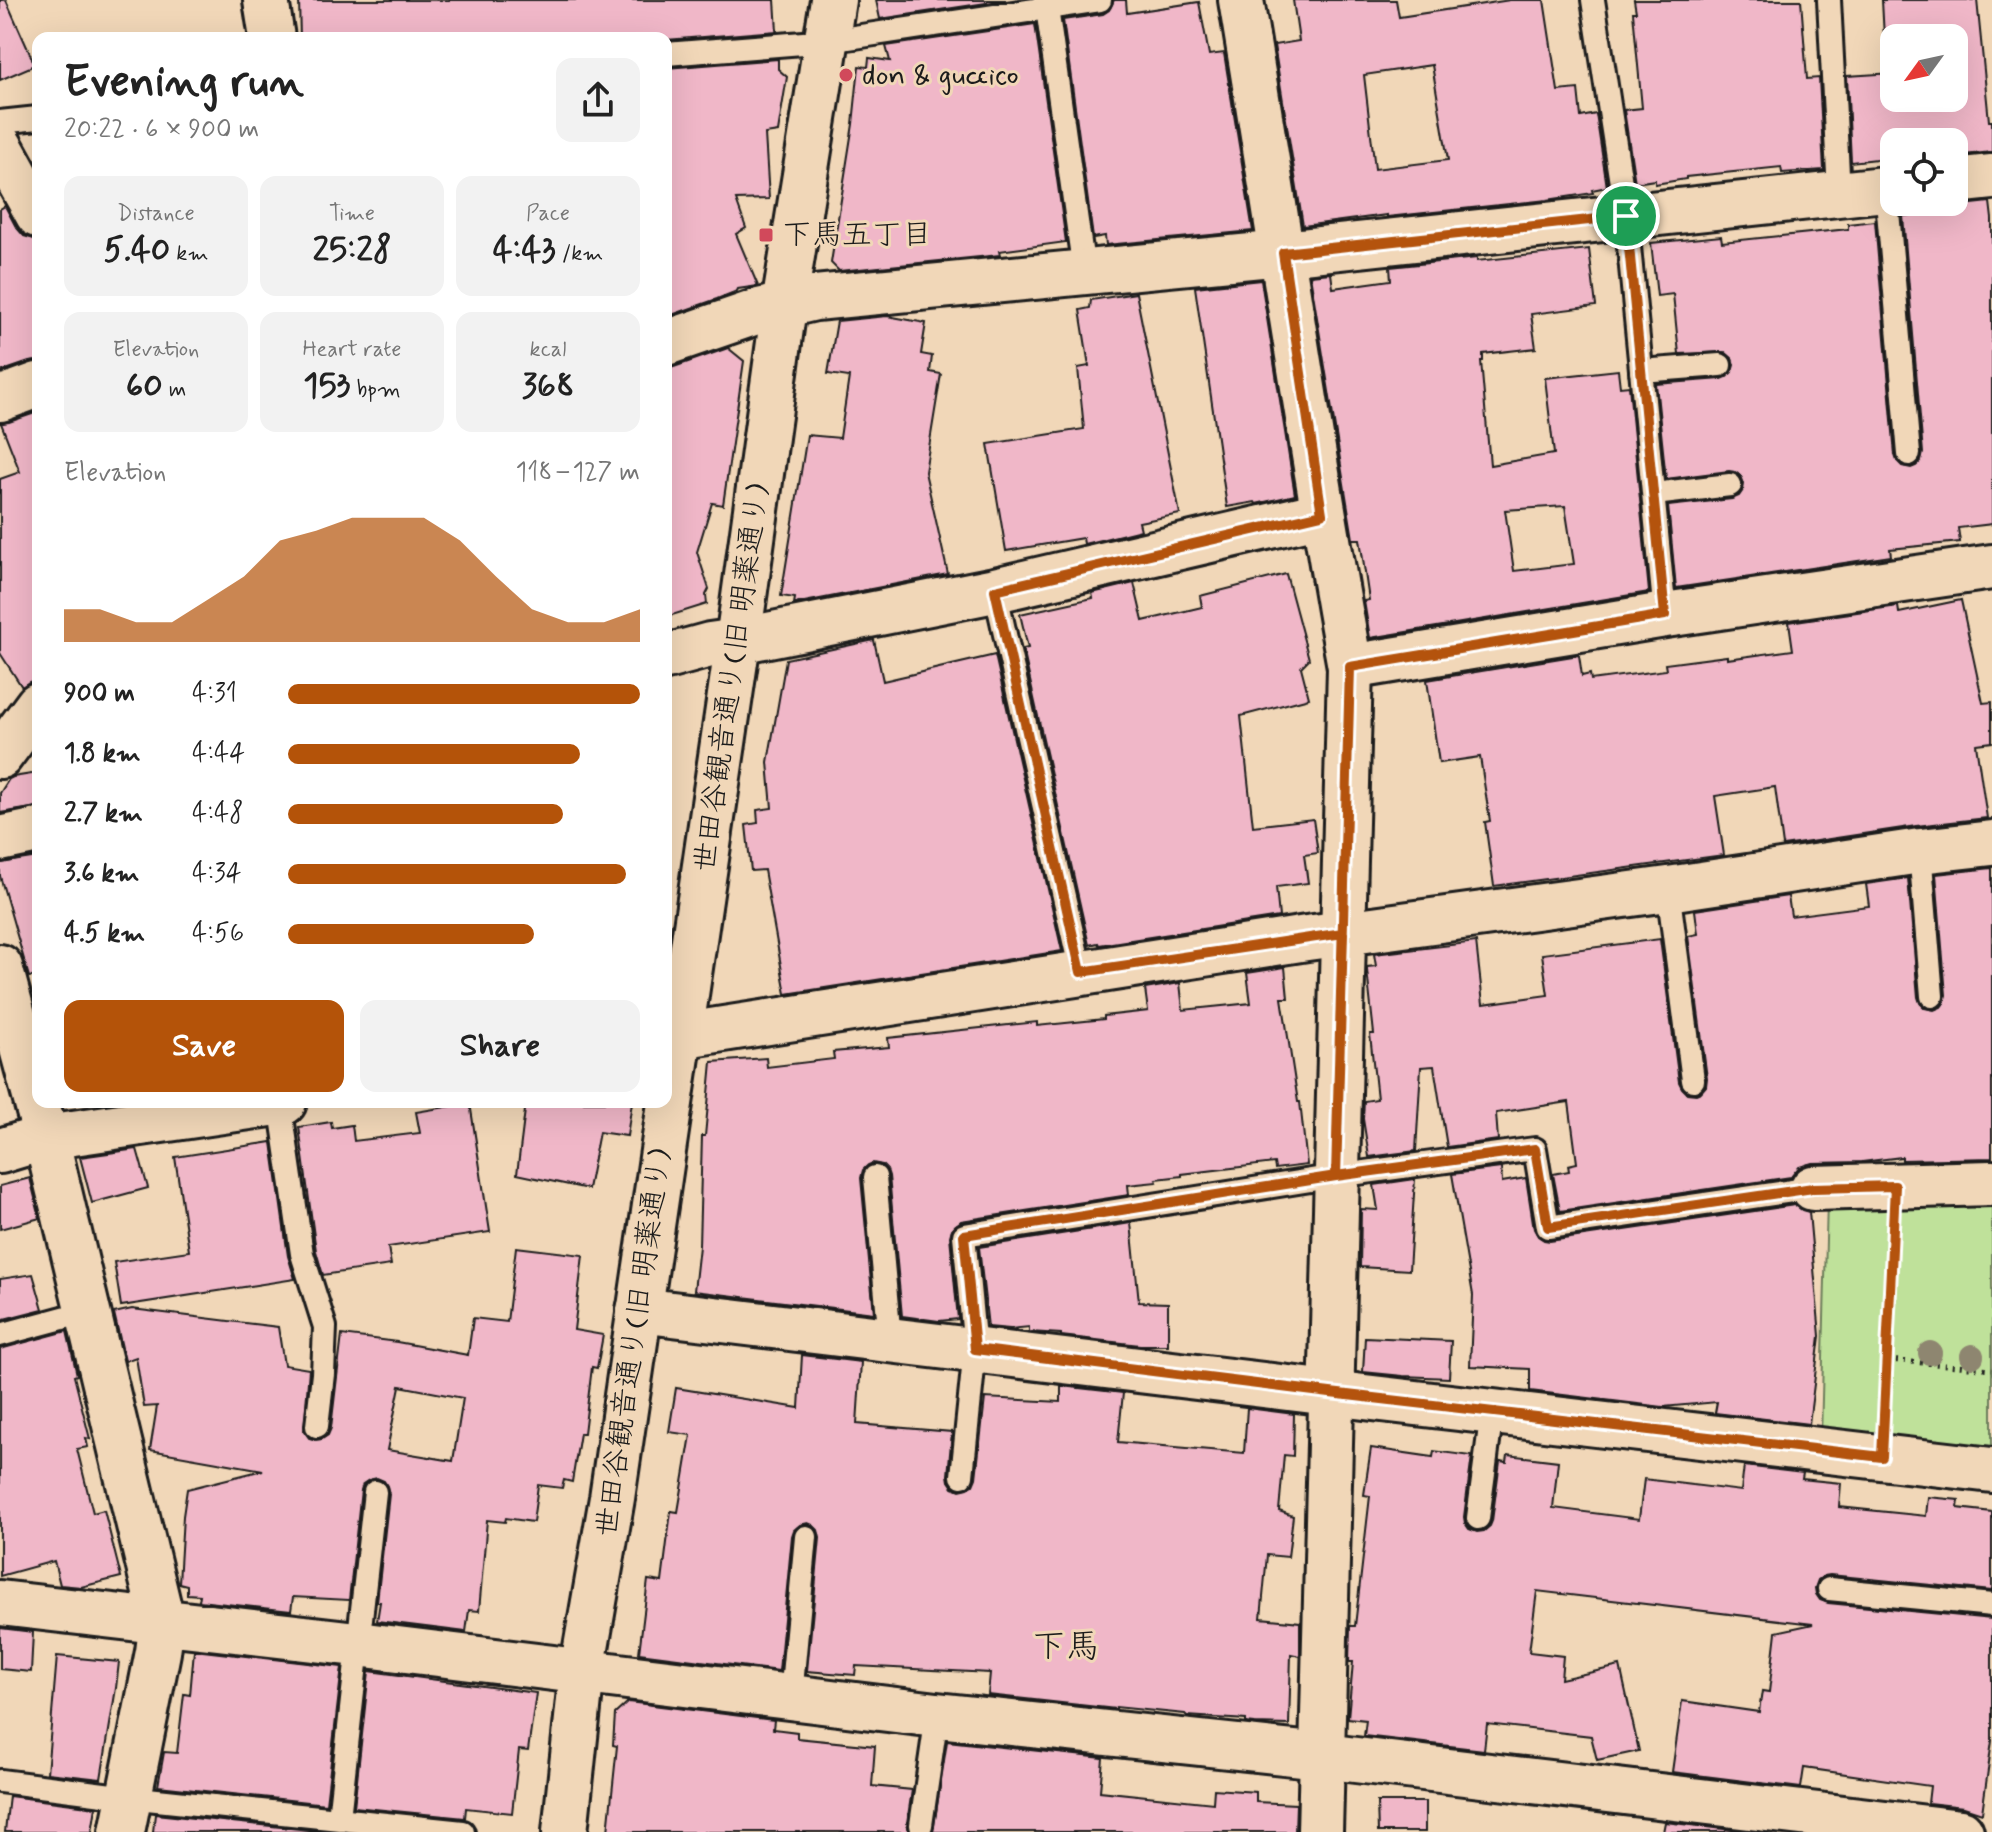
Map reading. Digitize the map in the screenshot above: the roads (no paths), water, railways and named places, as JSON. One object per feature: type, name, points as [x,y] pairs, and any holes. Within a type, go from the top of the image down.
[{"type":"street","points":[[266,0],[271,32]]},
{"type":"street","points":[[1241,0],[1322,514],[1350,667],[1320,1832]]},
{"type":"street","name":"世田谷観音通り(旧 明薬通り)","points":[[673,1037],[738,641],[784,306],[830,20]]},
{"type":"street","points":[[0,146],[32,204]]},
{"type":"street","points":[[1968,180],[1992,177]]},
{"type":"street","points":[[672,341],[759,311],[815,298],[1283,253],[1880,189]]},
{"type":"street","points":[[0,399],[32,387]]},
{"type":"street","points":[[672,655],[710,645],[995,590],[1322,514]]},
{"type":"street","points":[[1350,667],[1665,615],[1992,567]]},
{"type":"street","points":[[0,756],[32,713]]},
{"type":"street","points":[[0,839],[32,832]]},
{"type":"street","points":[[673,1037],[1343,933],[1992,843]]},
{"type":"street","points":[[0,967],[32,1085]]},
{"type":"street","points":[[38,1108],[162,1621],[125,1814]]},
{"type":"street","points":[[0,1151],[46,1137],[242,1108]]},
{"type":"street","name":"世田谷観音通り(旧 明薬通り)","points":[[565,1832],[582,1671],[612,1498],[664,1108]]},
{"type":"street","points":[[1813,1188],[1992,1183]]},
{"type":"street","points":[[639,1310],[1992,1470]]},
{"type":"street","points":[[0,1603],[937,1715],[1322,1756],[1961,1832]]},
{"type":"lane","points":[[672,53],[799,42],[830,20],[1047,8],[1100,0]]},
{"type":"lane","points":[[1593,0],[1626,216],[1665,615]]},
{"type":"lane","points":[[1829,0],[1839,193]]},
{"type":"lane","points":[[1047,8],[1084,271]]},
{"type":"lane","points":[[0,122],[32,119]]},
{"type":"lane","points":[[1892,216],[1909,454]]},
{"type":"lane","points":[[1641,371],[1720,365]]},
{"type":"lane","points":[[1654,494],[1730,485]]},
{"type":"lane","points":[[995,590],[1081,972]]},
{"type":"lane","points":[[1920,851],[1932,996]]},
{"type":"lane","points":[[1668,889],[1693,1080]]},
{"type":"lane","points":[[283,1108],[302,1254],[325,1327],[317,1426]]},
{"type":"lane","points":[[962,1476],[975,1349],[964,1235],[1336,1176],[1535,1149],[1548,1227],[1813,1188]]},
{"type":"lane","points":[[875,1177],[890,1339]]},
{"type":"lane","points":[[0,1335],[89,1311]]},
{"type":"lane","points":[[1478,1518],[1492,1412]]},
{"type":"lane","points":[[339,1818],[375,1492]]},
{"type":"lane","points":[[791,1696],[806,1537]]},
{"type":"lane","points":[[1829,1589],[1992,1605]]},
{"type":"lane","points":[[921,1825],[937,1715]]},
{"type":"lane","points":[[0,1781],[125,1814],[284,1822],[339,1818],[463,1832]]},
{"type":"place","name":"don & guccico","points":[[846,75]]},
{"type":"place","name":"下馬五丁目","points":[[766,235]]},
{"type":"district","name":"下馬","points":[[1066,1647]]}]
